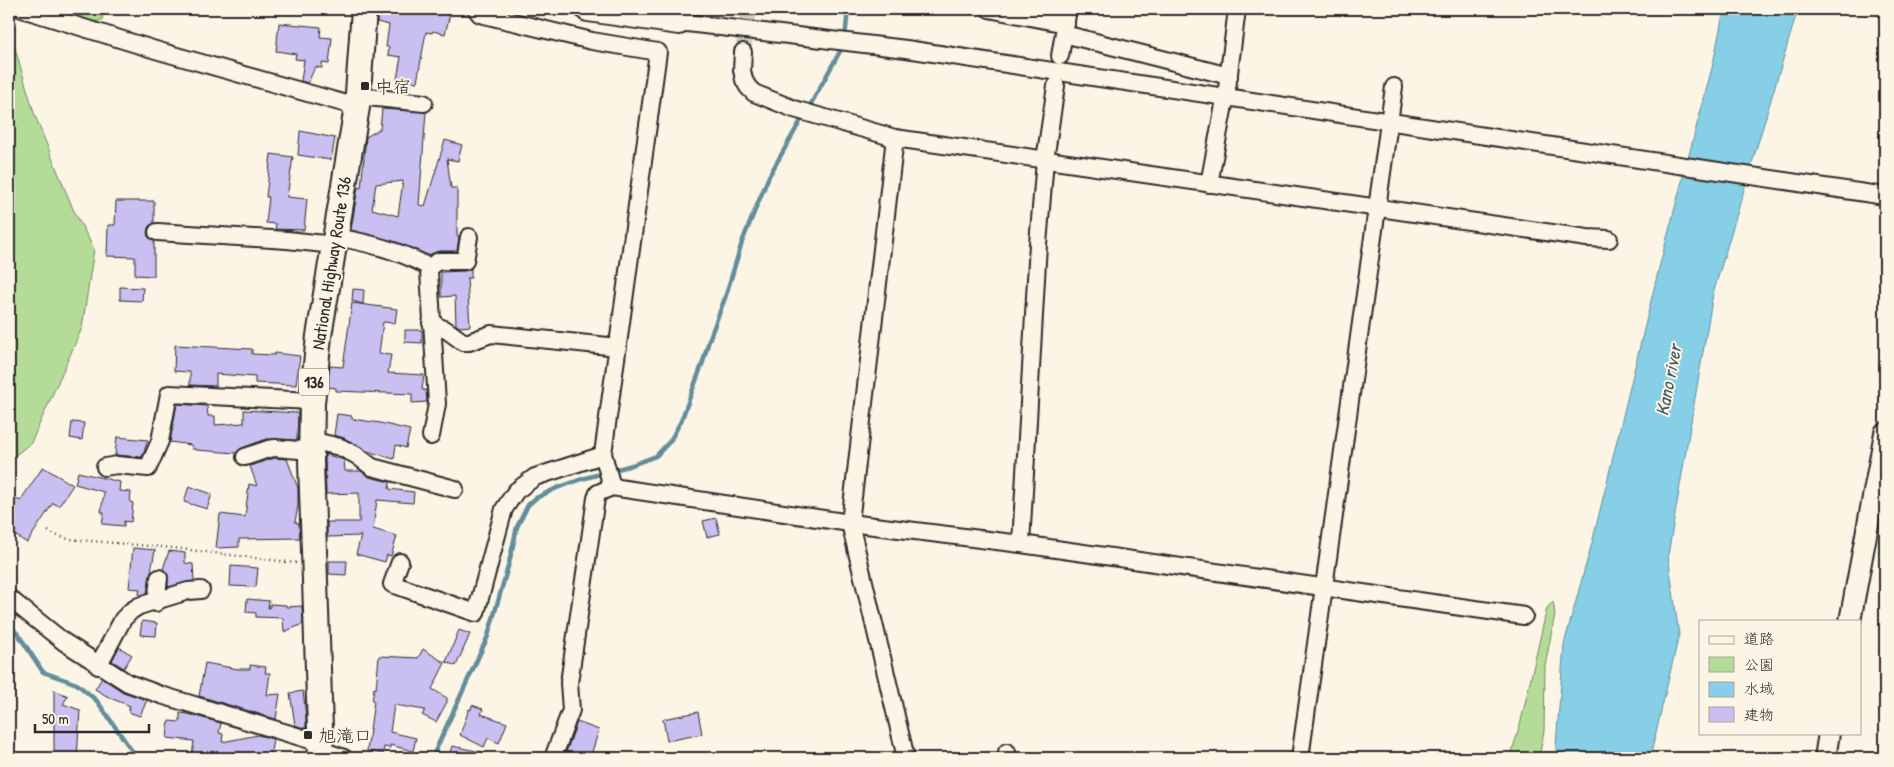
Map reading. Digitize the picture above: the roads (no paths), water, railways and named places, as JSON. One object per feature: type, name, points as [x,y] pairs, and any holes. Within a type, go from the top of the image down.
[{"type":"highway","name":"National Highway Route 136","points":[[321,750],[314,565],[311,447],[312,401],[318,336],[357,102],[364,9]]},
{"type":"highway","points":[[588,9],[680,15]]},
{"type":"main road","points":[[1850,620],[1885,433]]},
{"type":"main road","points":[[1824,758],[1829,734]]},
{"type":"street","points":[[22,9],[158,51],[357,102],[424,102]]},
{"type":"street","points":[[476,9],[480,14],[592,41],[658,52],[604,456],[611,485]]},
{"type":"street","points":[[989,9],[1066,22],[1229,76]]},
{"type":"street","points":[[1209,184],[1229,76],[1237,9]]},
{"type":"street","points":[[680,15],[1225,97],[1389,117],[1885,196]]},
{"type":"street","points":[[1060,56],[1066,22]]},
{"type":"street","points":[[743,52],[742,70],[744,80],[754,93],[794,109],[896,138],[1609,240]]},
{"type":"street","points":[[1021,544],[1038,244],[1045,160],[1056,86]]},
{"type":"street","points":[[1300,758],[1394,88]]},
{"type":"street","points":[[896,138],[850,523],[906,758]]},
{"type":"street","points":[[157,232],[287,240],[356,240],[398,253],[428,267]]},
{"type":"street","points":[[430,436],[437,404],[428,267],[432,263],[439,261],[467,259],[469,237]]},
{"type":"street","points":[[431,323],[448,331],[463,342],[491,334],[618,348]]},
{"type":"street","points":[[105,467],[117,465],[148,468],[160,441],[169,394],[312,401]]},
{"type":"street","points":[[245,457],[268,449],[331,444],[356,456],[372,468],[455,489]]},
{"type":"street","points":[[400,562],[392,584],[476,613],[504,510],[516,492],[524,484],[535,478],[604,456]]},
{"type":"street","points":[[553,758],[571,710],[569,683],[596,498],[604,489],[611,485],[850,523],[1021,544],[1524,616]]},
{"type":"street","points":[[156,602],[159,578]]},
{"type":"street","points":[[98,666],[123,619],[131,611],[139,606],[188,591],[201,590]]},
{"type":"street","points":[[9,598],[64,642],[98,666],[128,683],[344,758]]},
{"type":"water","name":"Kano river","points":[[1724,9],[1798,9],[1713,294],[1668,555],[1679,635],[1650,758],[1555,758],[1564,644],[1593,539],[1659,268],[1713,64]]},
{"type":"waterway","points":[[845,38],[848,9]]},
{"type":"waterway","points":[[808,109],[843,46]]},
{"type":"waterway","points":[[432,758],[488,636],[509,563],[517,527],[528,505],[536,498],[557,488],[656,456],[670,441],[681,421],[725,298],[742,242],[769,176],[804,115]]},
{"type":"waterway","points":[[9,625],[18,634],[43,672],[77,684],[97,701],[137,758]]},
{"type":"tunnel","points":[[743,52],[749,9]]},
{"type":"place","name":"中宿","points":[[365,86]]},
{"type":"place","name":"旭滝口","points":[[308,735]]}]
